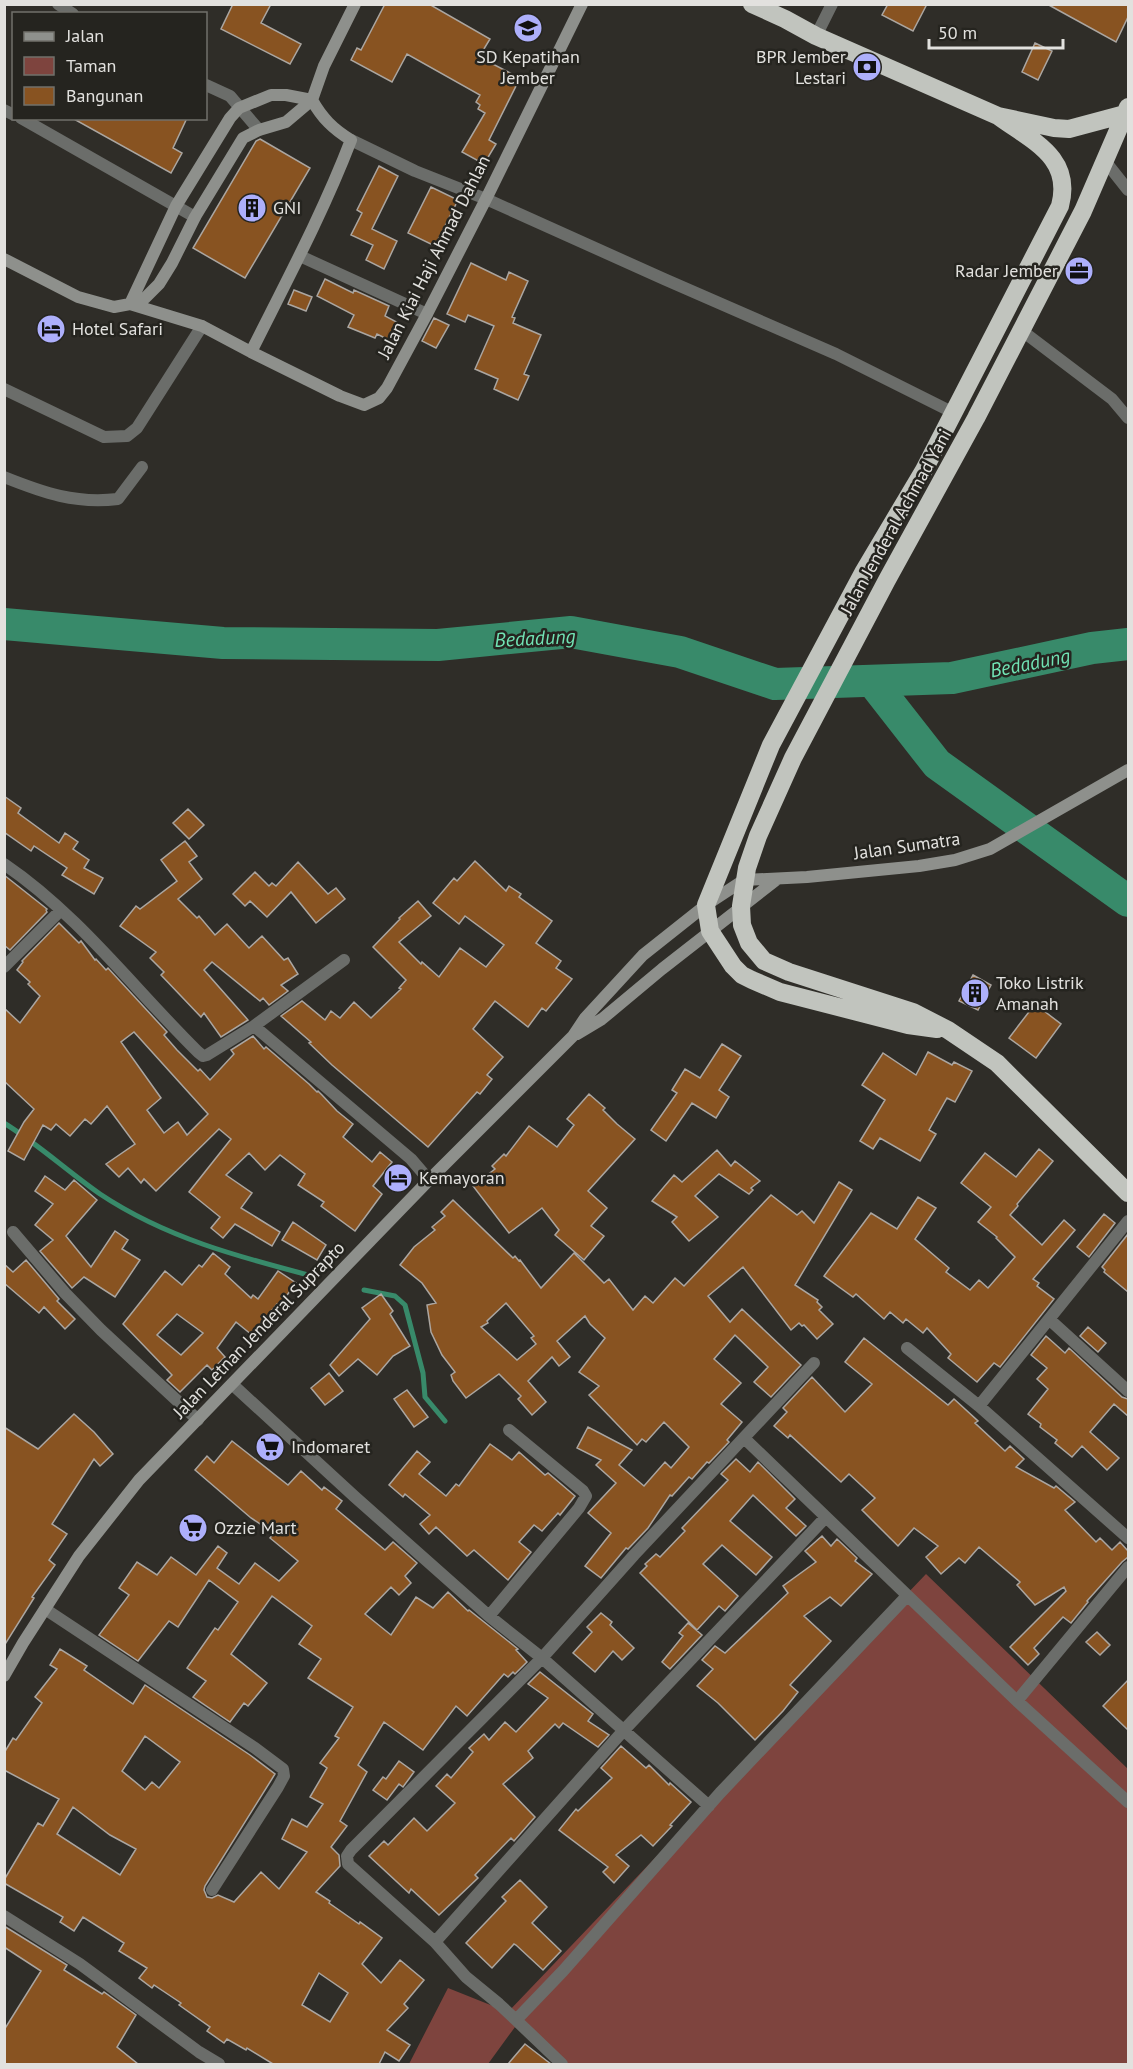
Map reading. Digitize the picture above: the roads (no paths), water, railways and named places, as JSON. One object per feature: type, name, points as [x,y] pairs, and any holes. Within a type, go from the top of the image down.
[{"type":"highway","points":[[752,4],[816,36],[998,117],[1069,129],[1127,111]]},
{"type":"highway","name":"Jalan Jenderal Achmad Yani","points":[[948,1030],[913,1012],[789,972],[764,961],[749,943],[742,925],[741,906],[744,880],[758,836],[793,758],[976,418],[1083,211],[1127,111]]},
{"type":"highway","name":"Jalan Jenderal Achmad Yani","points":[[706,905],[771,746],[864,571],[924,470],[1060,206],[1063,194],[1061,173],[1050,156],[998,117]]},
{"type":"highway","points":[[706,905],[710,931],[733,966],[742,975],[780,992],[908,1025],[948,1030],[997,1063],[1128,1193]]},
{"type":"street","points":[[4,259],[78,297],[114,307],[145,298],[159,284],[172,263],[195,217],[243,138],[259,130],[286,122],[312,100],[324,66],[355,4]]},
{"type":"street","name":"Jalan Kiai Haji Ahmad Dahlan","points":[[250,352],[340,396],[364,405],[379,398],[387,388],[427,314],[582,4]]},
{"type":"street","points":[[816,36],[832,4]]},
{"type":"street","points":[[207,85],[230,96],[259,130]]},
{"type":"street","points":[[130,304],[176,206],[230,118],[239,108],[271,95],[286,94],[312,100],[336,131],[415,171],[486,199],[836,354],[954,413]]},
{"type":"street","points":[[25,120],[195,217]]},
{"type":"street","points":[[130,304],[202,326],[250,352],[300,255],[338,175],[351,140]]},
{"type":"street","points":[[1105,161],[1128,190]]},
{"type":"street","points":[[300,255],[427,314]]},
{"type":"street","points":[[4,389],[104,437],[128,436],[137,428],[202,326]]},
{"type":"street","points":[[1021,330],[1112,399],[1128,418]]},
{"type":"street","points":[[4,477],[48,494],[100,501],[118,499],[142,467]]},
{"type":"street","name":"Jalan Sumatra","points":[[744,880],[919,866],[955,860],[990,849],[1128,770]]},
{"type":"street","points":[[4,864],[34,884],[61,910],[203,1056],[254,1026],[344,960]]},
{"type":"street","name":"Jalan Letnan Jenderal Suprapto","points":[[573,1036],[602,1019],[776,879]]},
{"type":"street","name":"Jalan Letnan Jenderal Suprapto","points":[[4,1676],[79,1556],[139,1480],[429,1180],[573,1036],[585,1018],[643,955],[706,905],[744,880]]},
{"type":"street","points":[[4,967],[61,910]]},
{"type":"street","points":[[254,1026],[411,1159],[429,1180]]},
{"type":"street","points":[[979,1406],[1128,1221]]},
{"type":"street","points":[[13,1232],[65,1293],[101,1330],[198,1420]]},
{"type":"street","points":[[1050,1320],[1128,1391]]},
{"type":"street","points":[[907,1348],[979,1406],[1128,1538]]},
{"type":"street","points":[[562,2064],[499,2004],[465,1977],[435,1942],[348,1864],[347,1856],[542,1658],[814,1363]]},
{"type":"street","points":[[232,1384],[489,1616],[542,1658],[709,1806]]},
{"type":"street","points":[[489,1616],[579,1508],[586,1496],[584,1491],[509,1430]]},
{"type":"street","points":[[744,1438],[1017,1701],[1128,1802]]},
{"type":"street","points":[[435,1942],[624,1730],[826,1517]]},
{"type":"street","points":[[1017,1701],[1128,1567]]},
{"type":"street","points":[[516,2020],[563,1971],[709,1806],[907,1596]]},
{"type":"street","points":[[45,1609],[255,1748],[283,1769],[284,1776],[278,1787],[212,1890]]},
{"type":"street","points":[[4,1916],[80,1964],[199,2052],[219,2064]]},
{"type":"waterway","name":"Bedadung","points":[[4,624],[223,643],[438,645],[571,632],[680,652],[775,684],[952,678],[1092,648],[1128,644]]},
{"type":"waterway","points":[[872,681],[937,764],[1128,901]]},
{"type":"waterway","points":[[4,1123],[100,1194],[151,1223],[231,1254],[316,1277]]},
{"type":"waterway","points":[[364,1290],[395,1296],[405,1305],[423,1373],[425,1397],[445,1421]]},
{"type":"place","name":"SD Kepatihan Jember","points":[[528,28]]},
{"type":"place","name":"BPR Jember Lestari","points":[[867,67]]},
{"type":"place","name":"GNI","points":[[252,208]]},
{"type":"place","name":"Radar Jember","points":[[1079,271]]},
{"type":"place","name":"Hotel Safari","points":[[51,329]]},
{"type":"place","name":"Toko Listrik Amanah","points":[[975,993]]},
{"type":"place","name":"Kemayoran","points":[[398,1178]]},
{"type":"place","name":"Indomaret","points":[[270,1447]]},
{"type":"place","name":"Ozzie Mart","points":[[193,1528]]}]
